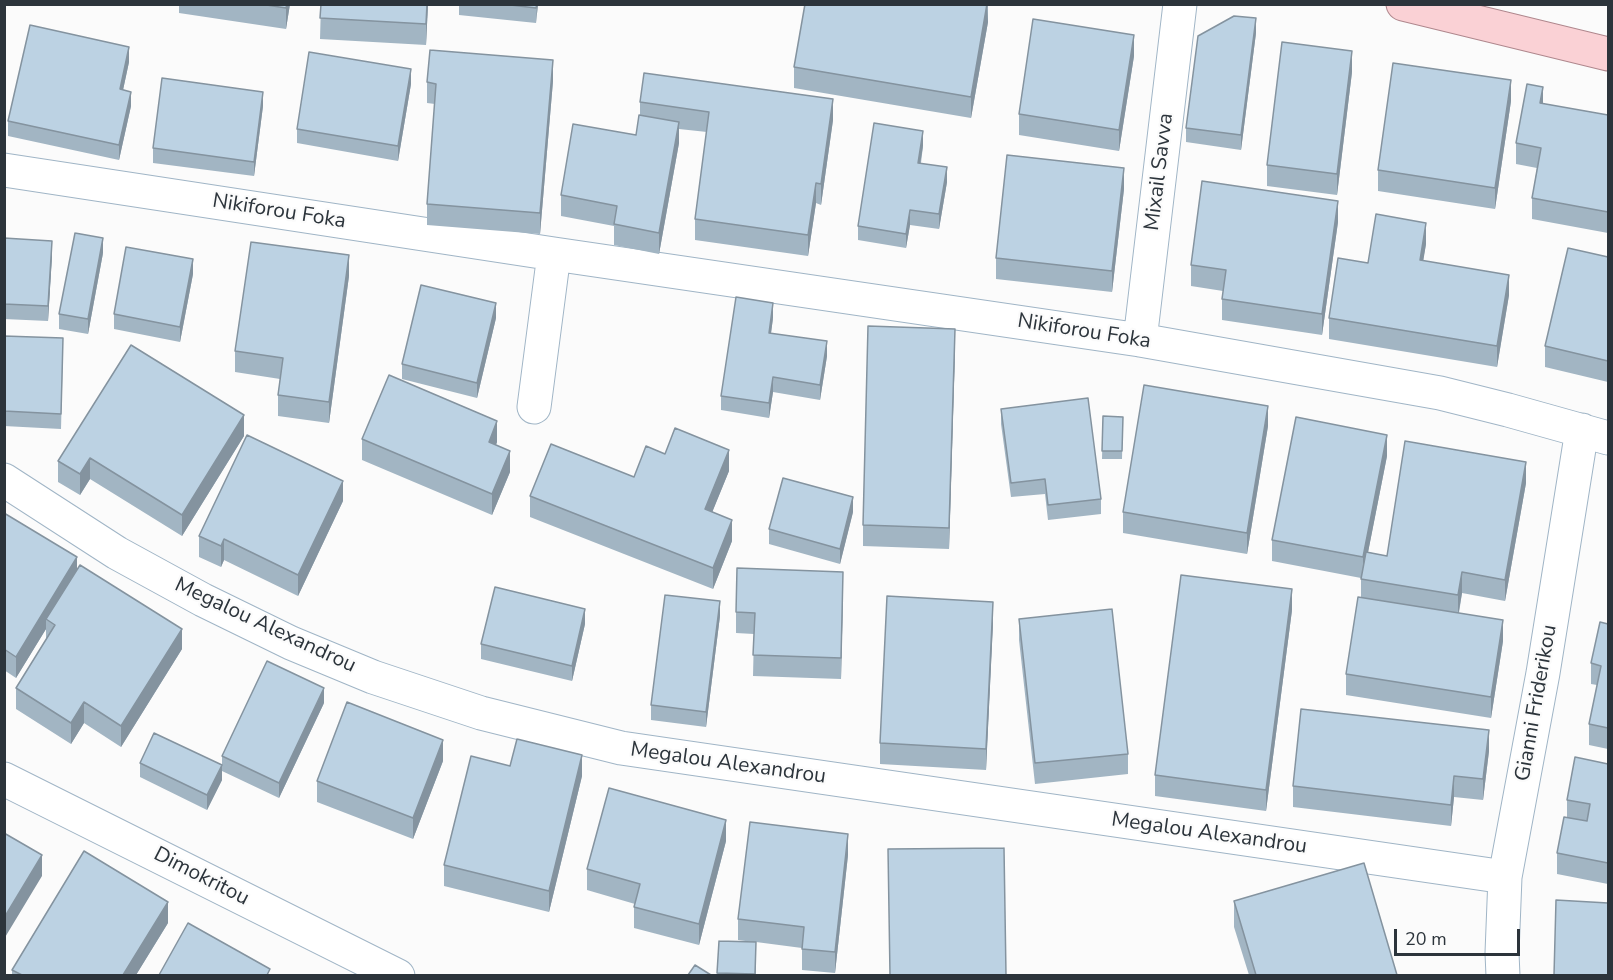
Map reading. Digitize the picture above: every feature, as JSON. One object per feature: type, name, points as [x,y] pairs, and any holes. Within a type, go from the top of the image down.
[{"type":"main road","points":[[1403,4],[1608,54]]},
{"type":"street","name":"Mixail Savva","points":[[1140,340],[1180,4]]},
{"type":"street","name":"Nikiforou Foka","points":[[4,170],[1140,340],[1440,393],[1595,434]]},
{"type":"street","points":[[534,407],[554,254]]},
{"type":"street","name":"Gianni Friderikou","points":[[1503,975],[1505,877],[1543,673],[1595,434]]},
{"type":"street","name":"Megalou Alexandrou","points":[[4,480],[117,553],[203,600],[291,643],[353,669],[481,713],[621,748],[1505,877]]},
{"type":"street","name":"Dimokritou","points":[[4,779],[398,975]]},
{"type":"building","points":[[260,4],[287,4],[286,8]]},
{"type":"building","points":[[321,4],[427,4],[426,24],[320,18]]},
{"type":"building","points":[[502,4],[537,4],[536,8]]},
{"type":"building","points":[[805,4],[987,4],[971,97],[794,67]]},
{"type":"building","points":[[1234,16],[1256,18],[1241,135],[1186,128],[1198,36]]},
{"type":"building","points":[[1033,19],[1134,35],[1119,130],[1019,114]]},
{"type":"building","points":[[30,25],[129,47],[120,89],[131,92],[119,145],[8,121]]},
{"type":"building","points":[[1282,42],[1352,51],[1337,174],[1267,165]]},
{"type":"building","points":[[430,50],[553,60],[540,213],[427,204],[436,84],[427,82]]},
{"type":"building","points":[[309,52],[411,69],[398,146],[297,129]]},
{"type":"building","points":[[1393,63],[1511,80],[1495,188],[1378,170]]},
{"type":"building","points":[[644,73],[833,99],[821,184],[816,183],[808,235],[695,219],[709,112],[640,102]]},
{"type":"building","points":[[162,78],[263,92],[254,162],[153,148]]},
{"type":"building","points":[[1527,84],[1543,87],[1540,103],[1608,115],[1608,212],[1532,198],[1541,148],[1516,143]]},
{"type":"building","points":[[639,115],[679,122],[659,233],[614,224],[617,206],[561,195],[573,124],[636,135]]},
{"type":"building","points":[[874,123],[923,131],[918,163],[947,167],[939,214],[910,210],[906,234],[858,226]]},
{"type":"building","points":[[1007,155],[1124,168],[1112,271],[996,258]]},
{"type":"building","points":[[1202,181],[1338,201],[1322,314],[1222,299],[1226,270],[1191,265]]},
{"type":"building","points":[[1376,214],[1426,223],[1420,260],[1509,275],[1497,346],[1329,318],[1338,258],[1368,263]]},
{"type":"building","points":[[75,233],[103,238],[88,319],[59,314]]},
{"type":"building","points":[[4,238],[52,241],[48,306],[4,304]]},
{"type":"building","points":[[251,242],[349,255],[329,402],[278,395],[283,358],[235,351]]},
{"type":"building","points":[[126,247],[193,259],[180,327],[114,314]]},
{"type":"building","points":[[1568,248],[1608,257],[1608,361],[1545,346]]},
{"type":"building","points":[[421,285],[496,303],[477,383],[402,364]]},
{"type":"building","points":[[736,297],[773,303],[769,333],[827,341],[820,385],[773,377],[769,403],[721,396]]},
{"type":"building","points":[[868,326],[955,329],[949,528],[863,525]]},
{"type":"building","points":[[4,336],[63,338],[61,414],[4,411]]},
{"type":"building","points":[[131,345],[244,415],[182,515],[90,458],[80,474],[58,461]]},
{"type":"building","points":[[389,375],[497,421],[489,442],[510,451],[492,494],[362,439]]},
{"type":"building","points":[[1144,385],[1268,406],[1247,533],[1123,512]]},
{"type":"building","points":[[1088,398],[1101,499],[1048,505],[1045,479],[1011,483],[1001,409]]},
{"type":"building","points":[[1103,416],[1123,417],[1122,451],[1102,451]]},
{"type":"building","points":[[1296,417],[1387,435],[1363,557],[1272,540]]},
{"type":"building","points":[[675,428],[729,450],[705,509],[732,520],[713,568],[530,496],[551,444],[634,477],[646,446],[665,454]]},
{"type":"building","points":[[247,435],[343,481],[298,575],[224,539],[221,546],[199,536]]},
{"type":"building","points":[[1405,441],[1526,462],[1505,580],[1462,572],[1458,595],[1361,579],[1366,552],[1387,556]]},
{"type":"building","points":[[783,478],[853,497],[840,549],[769,529]]},
{"type":"building","points":[[4,513],[77,557],[16,657],[4,649]]},
{"type":"building","points":[[80,565],[182,629],[121,726],[84,702],[71,723],[16,688],[55,625],[46,619]]},
{"type":"building","points":[[737,568],[843,572],[841,658],[753,655],[755,613],[736,612]]},
{"type":"building","points":[[1181,575],[1292,589],[1266,790],[1155,775]]},
{"type":"building","points":[[495,587],[585,609],[572,666],[481,644]]},
{"type":"building","points":[[665,595],[720,601],[706,712],[651,705]]},
{"type":"building","points":[[887,596],[993,602],[986,749],[880,743]]},
{"type":"building","points":[[1358,597],[1503,620],[1491,697],[1346,674]]},
{"type":"building","points":[[1112,609],[1128,754],[1035,763],[1019,619]]},
{"type":"building","points":[[1600,622],[1608,624],[1608,728],[1589,724],[1601,666],[1591,663]]},
{"type":"building","points":[[267,661],[324,688],[279,783],[222,756]]},
{"type":"building","points":[[347,702],[443,740],[413,818],[317,781]]},
{"type":"building","points":[[1301,709],[1489,730],[1483,779],[1454,776],[1451,805],[1293,786]]},
{"type":"building","points":[[154,733],[222,765],[207,795],[140,763]]},
{"type":"building","points":[[517,739],[582,755],[549,891],[444,865],[471,756],[510,766]]},
{"type":"building","points":[[1575,757],[1608,764],[1608,863],[1557,853],[1564,817],[1587,821],[1590,804],[1567,800]]},
{"type":"building","points":[[609,788],[726,820],[699,924],[634,907],[640,884],[587,869]]},
{"type":"building","points":[[750,822],[848,834],[835,952],[802,949],[804,927],[738,919]]},
{"type":"building","points":[[4,833],[42,855],[4,918]]},
{"type":"building","points":[[1004,848],[1006,975],[890,975],[888,849]]},
{"type":"building","points":[[84,851],[168,902],[123,975],[22,975],[12,970]]},
{"type":"building","points":[[1364,863],[1397,975],[1256,975],[1234,901]]},
{"type":"building","points":[[1556,900],[1608,903],[1608,975],[1554,975]]},
{"type":"building","points":[[188,923],[270,969],[267,975],[159,975]]},
{"type":"building","points":[[719,941],[756,942],[755,974],[717,973]]},
{"type":"building","points":[[695,965],[711,975],[688,975]]}]
